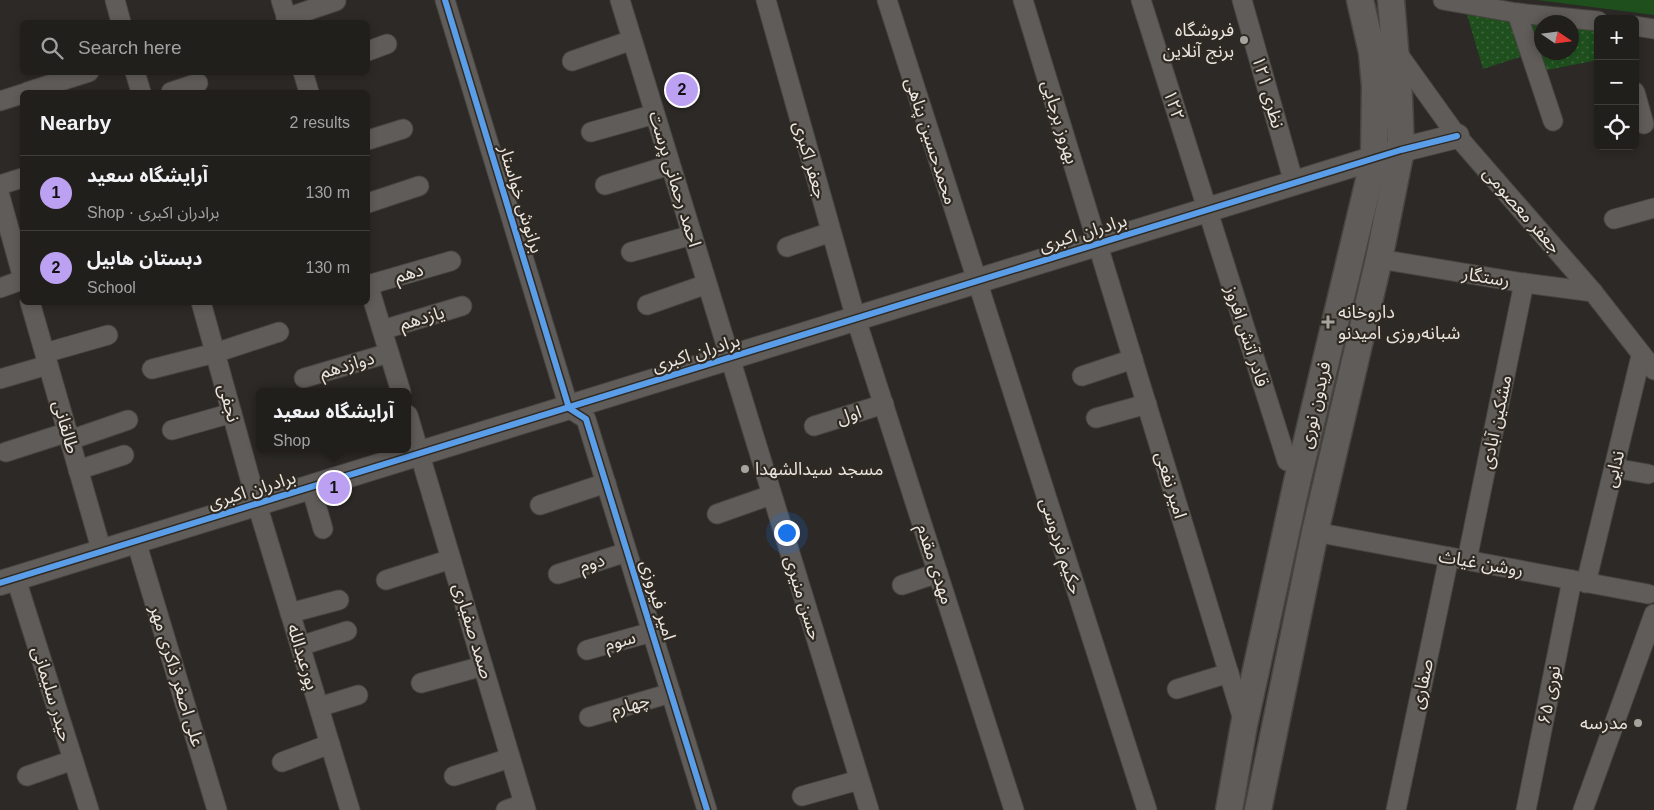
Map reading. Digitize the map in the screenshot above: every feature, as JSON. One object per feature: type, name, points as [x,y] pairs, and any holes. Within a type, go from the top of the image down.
[{"type":"main road","name":"فریدون نوری","points":[[1229,810],[1244,726],[1287,527],[1374,159],[1375,86],[1372,52],[1360,0]]},
{"type":"main road","name":"فریدون نوری","points":[[1258,810],[1315,532],[1379,259],[1401,150],[1391,0]]},
{"type":"main road","points":[[1351,254],[1379,259]]},
{"type":"main road","points":[[1287,527],[1315,532]]},
{"type":"street","points":[[281,0],[287,20],[336,2]]},
{"type":"street","name":"برانوش خواستار","points":[[445,0],[569,408]]},
{"type":"street","name":"احمد رحمانی پرست","points":[[620,0],[730,358]]},
{"type":"street","name":"جعفر اکبری","points":[[766,0],[856,319]]},
{"type":"street","name":"محمدحسین پناهی","points":[[887,0],[976,282]]},
{"type":"street","name":"بهروز برجایی","points":[[1023,0],[1098,244]]},
{"type":"street","name":"۱۲۲","points":[[1141,0],[1208,210]]},
{"type":"street","name":"نظری ۱۲۱","points":[[1242,0],[1294,183]]},
{"type":"street","points":[[1443,0],[1517,13],[1594,21]]},
{"type":"street","points":[[119,1],[121,20]]},
{"type":"street","points":[[1517,13],[1553,121]]},
{"type":"street","points":[[1639,27],[1654,29]]},
{"type":"street","points":[[572,61],[632,40]]},
{"type":"street","points":[[370,49],[387,44]]},
{"type":"street","name":"جعفر معصومی","points":[[1393,48],[1456,136],[1593,292],[1650,366]]},
{"type":"street","points":[[33,90],[80,75]]},
{"type":"street","points":[[136,75],[140,90]]},
{"type":"street","points":[[304,75],[308,90]]},
{"type":"street","points":[[177,90],[198,83]]},
{"type":"street","points":[[0,101],[20,95]]},
{"type":"street","points":[[1639,105],[1644,124]]},
{"type":"street","points":[[591,132],[655,114]]},
{"type":"street","points":[[370,139],[403,129]]},
{"type":"street","name":"برادران اکبری","points":[[8,581],[1401,150],[1456,136]]},
{"type":"street","points":[[605,185],[670,165]]},
{"type":"street","points":[[0,185],[20,179]]},
{"type":"street","points":[[370,202],[419,186]]},
{"type":"street","points":[[0,196],[20,267]]},
{"type":"street","points":[[1614,219],[1654,208]]},
{"type":"street","name":"قادر آتش افروز","points":[[1208,210],[1287,461]]},
{"type":"street","points":[[787,247],[831,232]]},
{"type":"street","points":[[631,252],[692,235]]},
{"type":"street","name":"امیر نفعی","points":[[1098,244],[1147,404],[1180,488],[1244,726]]},
{"type":"street","name":"رستگار","points":[[1379,259],[1524,283],[1593,292]]},
{"type":"street","name":"دهم","points":[[370,283],[451,261]]},
{"type":"street","points":[[0,288],[20,281]]},
{"type":"street","name":"حکیم فردوسی","points":[[976,282],[1147,810]]},
{"type":"street","name":"مشکین آبادی","points":[[1458,559],[1524,283]]},
{"type":"street","points":[[647,305],[707,284]]},
{"type":"street","points":[[370,291],[400,388]]},
{"type":"street","name":"طالقانی","points":[[31,305],[102,552]]},
{"type":"street","name":"نجفی","points":[[202,305],[257,504]]},
{"type":"street","name":"یازدهم","points":[[382,330],[462,306]]},
{"type":"street","name":"مهدی مقدم","points":[[856,319],[1014,810]]},
{"type":"street","points":[[152,370],[215,353],[278,332]]},
{"type":"street","points":[[0,379],[46,359],[108,336]]},
{"type":"street","name":"دوازدهم","points":[[304,378],[389,353]]},
{"type":"street","name":"حسن منیری","points":[[730,358],[868,810]]},
{"type":"street","points":[[1082,376],[1133,359]]},
{"type":"street","name":"ندایی","points":[[1579,581],[1614,468],[1650,366]]},
{"type":"street","name":"اول","points":[[814,426],[884,404]]},
{"type":"street","points":[[1096,418],[1147,404]]},
{"type":"street","name":"امیر فیروزی","points":[[569,408],[586,419],[707,810]]},
{"type":"street","points":[[172,430],[232,413]]},
{"type":"street","points":[[6,452],[128,420]]},
{"type":"street","name":"صمد صفیاری","points":[[411,425],[525,807]]},
{"type":"street","points":[[78,470],[124,456]]},
{"type":"street","points":[[1614,468],[1648,474]]},
{"type":"street","points":[[540,505],[606,483]]},
{"type":"street","points":[[311,487],[323,529]]},
{"type":"street","points":[[717,514],[772,495]]},
{"type":"street","name":"پورعبدالله","points":[[257,504],[350,810]]},
{"type":"street","name":"روشن غیاث","points":[[1315,532],[1648,594]]},
{"type":"street","name":"علی اصغر ذاکری مهر","points":[[136,542],[217,810]]},
{"type":"street","name":"دوم","points":[[558,574],[627,552]]},
{"type":"street","points":[[386,580],[451,559]]},
{"type":"street","name":"صفاری","points":[[1396,810],[1458,559]]},
{"type":"street","points":[[902,585],[938,573]]},
{"type":"street","name":"حیدر سلیمانی","points":[[8,581],[73,760],[89,810]]},
{"type":"street","name":"نوری ۶۵","points":[[1526,810],[1579,581]]},
{"type":"street","points":[[290,613],[339,600]]},
{"type":"street","points":[[1583,810],[1654,614]]},
{"type":"street","points":[[300,646],[347,630]]},
{"type":"street","name":"سوم","points":[[587,650],[652,632]]},
{"type":"street","points":[[421,683],[483,666]]},
{"type":"street","points":[[1177,689],[1229,673]]},
{"type":"street","name":"چهارم","points":[[589,717],[671,693]]},
{"type":"street","points":[[319,707],[358,695]]},
{"type":"street","points":[[282,762],[330,744]]},
{"type":"street","points":[[454,776],[510,758]]},
{"type":"street","points":[[27,776],[73,760]]},
{"type":"street","points":[[802,796],[859,780]]},
{"type":"street","points":[[506,810],[525,807]]},
{"type":"green space","points":[[1537,0],[1654,0],[1654,15]]},
{"type":"green space","points":[[1466,11],[1509,19],[1523,56],[1483,69]]},
{"type":"green space","points":[[1579,29],[1594,31],[1594,61],[1547,70],[1544,60],[1579,60]]},
{"type":"cycle path","points":[[445,0],[569,408],[586,419],[707,810]]},
{"type":"cycle path","points":[[0,583],[1401,150],[1457,136]]},
{"type":"place","name":"فروشگاه برنج آنلاین","points":[[1244,40]]},
{"type":"place","name":"دبستان هابیل","points":[[682,90]]},
{"type":"place","name":"داروخانه شبانه‌روزی امیدنو","points":[[1328,322]]},
{"type":"place","name":"مسجد سیدالشهدا","points":[[745,469]]},
{"type":"place","name":"آرایشگاه سعید","points":[[334,488]]},
{"type":"place","name":"مدرسه","points":[[1638,723]]}]
